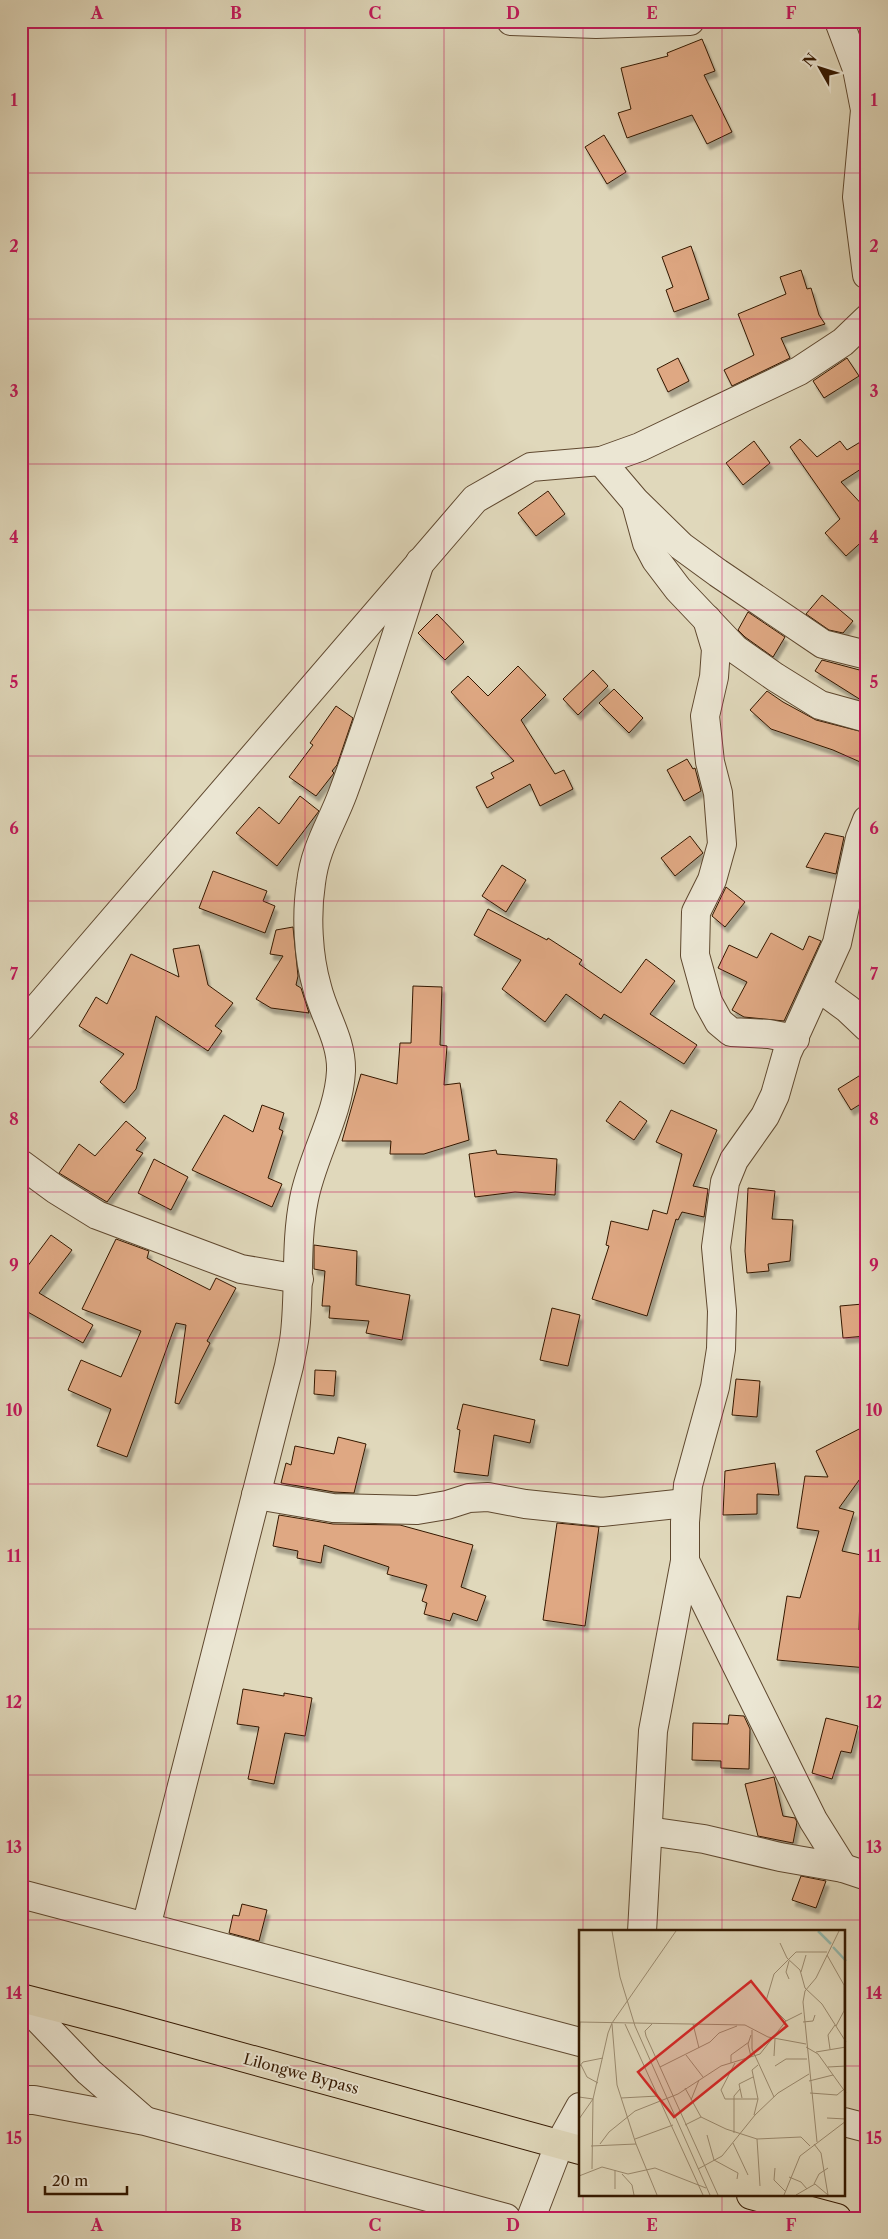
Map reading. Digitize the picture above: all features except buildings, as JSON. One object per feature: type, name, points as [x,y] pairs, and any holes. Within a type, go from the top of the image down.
[{"type":"main road","name":"Lilongwe Bypass","points":[[21,2000],[118,2023],[570,2148]]},
{"type":"main road","points":[[755,2196],[837,2218]]},
{"type":"street","points":[[512,21],[596,24],[690,21]]},
{"type":"street","points":[[839,21],[857,69],[865,110],[857,197],[867,276]]},
{"type":"street","points":[[21,1027],[475,499],[531,467],[601,461],[640,447],[799,371],[843,342],[867,319]]},
{"type":"street","points":[[601,461],[635,501],[681,546],[823,644],[867,655]]},
{"type":"street","points":[[635,501],[647,543],[656,560],[678,589],[735,649],[820,705],[867,718]]},
{"type":"street","points":[[146,1927],[275,1426],[295,1334],[300,1229],[304,1199],[310,1174],[338,1091],[341,1071],[340,1054],[335,1031],[317,987],[311,950],[311,883],[319,846],[342,795],[420,562]]},
{"type":"street","points":[[707,619],[716,649],[714,677],[705,716],[710,762],[718,793],[722,844],[712,880],[696,912],[695,955],[708,1002],[719,1022],[731,1032],[769,1034],[795,1039]]},
{"type":"street","points":[[642,1930],[653,1731],[685,1561],[688,1485],[715,1387],[721,1349],[722,1311],[716,1247],[725,1182],[734,1160],[765,1116],[775,1095],[787,1053],[837,943],[860,838],[867,820]]},
{"type":"street","points":[[818,987],[848,1009],[867,1027]]},
{"type":"street","points":[[21,1164],[55,1189],[97,1214],[241,1269],[298,1279]]},
{"type":"street","points":[[256,1494],[333,1508],[417,1510],[447,1505],[470,1498],[488,1497],[525,1504],[602,1512],[686,1503]]},
{"type":"street","points":[[685,1561],[813,1820],[855,1872]]},
{"type":"street","points":[[648,1831],[704,1839],[855,1872]]},
{"type":"street","points":[[21,1894],[579,2042]]},
{"type":"street","points":[[21,2000],[89,2072],[146,2121]]},
{"type":"street","points":[[21,2100],[34,2100],[146,2121],[506,2218]]},
{"type":"street","points":[[531,2218],[570,2148],[579,2111]]},
{"type":"street","points":[[846,2123],[867,2128]]}]
